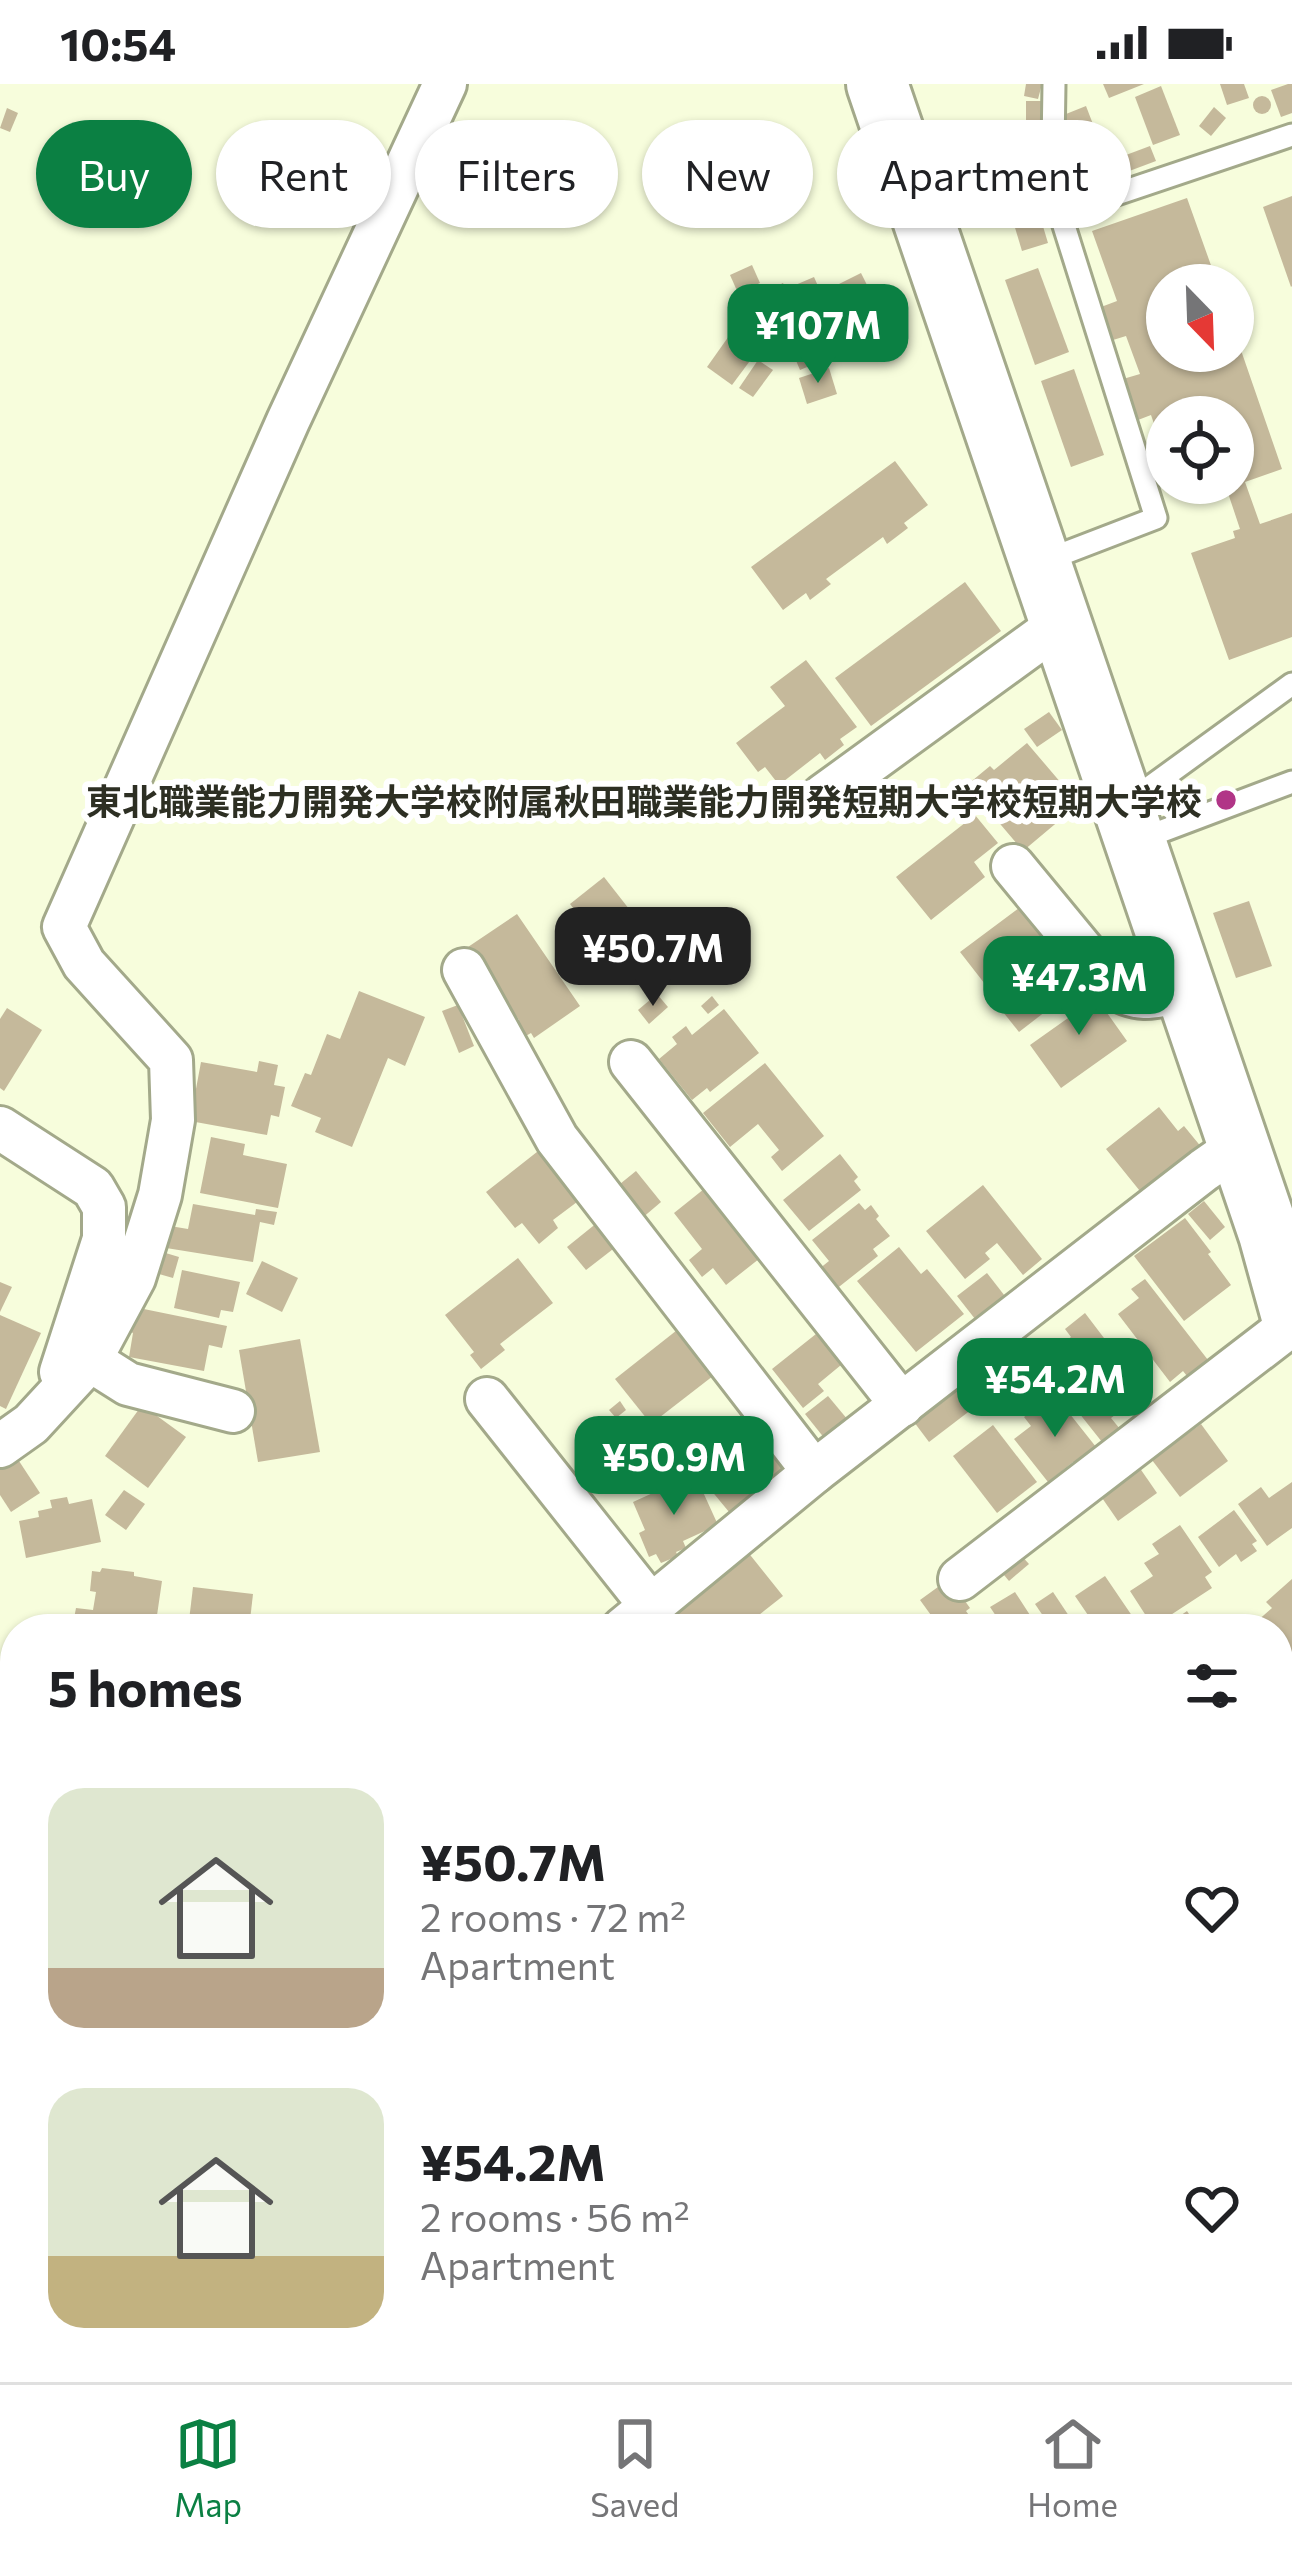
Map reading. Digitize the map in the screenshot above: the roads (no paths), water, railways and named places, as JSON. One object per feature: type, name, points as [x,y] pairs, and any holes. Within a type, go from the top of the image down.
[{"type":"street","points":[[0,1446],[31,1424],[90,1360],[134,1278],[160,1195],[173,1120],[171,1060],[84,964],[64,927],[288,422],[445,84]]},
{"type":"street","points":[[877,84],[1238,1147],[1281,1226],[1292,1320],[960,1579]]},
{"type":"street","points":[[823,796],[1060,623]]},
{"type":"street","points":[[1013,866],[1112,986],[1128,996],[1147,999],[1184,990]]},
{"type":"street","points":[[464,970],[557,1139],[814,1472]]},
{"type":"street","points":[[631,1062],[902,1405]]},
{"type":"street","points":[[0,1128],[93,1188],[104,1207],[104,1239],[52,1401]]},
{"type":"street","points":[[642,1614],[814,1472],[1238,1147]]},
{"type":"street","points":[[90,1360],[128,1384],[233,1411]]},
{"type":"street","points":[[487,1399],[634,1614]]},
{"type":"lane","points":[[1053,120],[1054,84]]},
{"type":"lane","points":[[1131,189],[1292,135]]},
{"type":"lane","points":[[1040,563],[1156,518],[1065,228]]},
{"type":"lane","points":[[1128,824],[1292,684]]},
{"type":"lane","points":[[1128,824],[1292,782]]},
{"type":"place","name":"東北職業能力開発大学校附属秋田職業能力開発短期大学校短期大学校","points":[[1226,800]]}]
